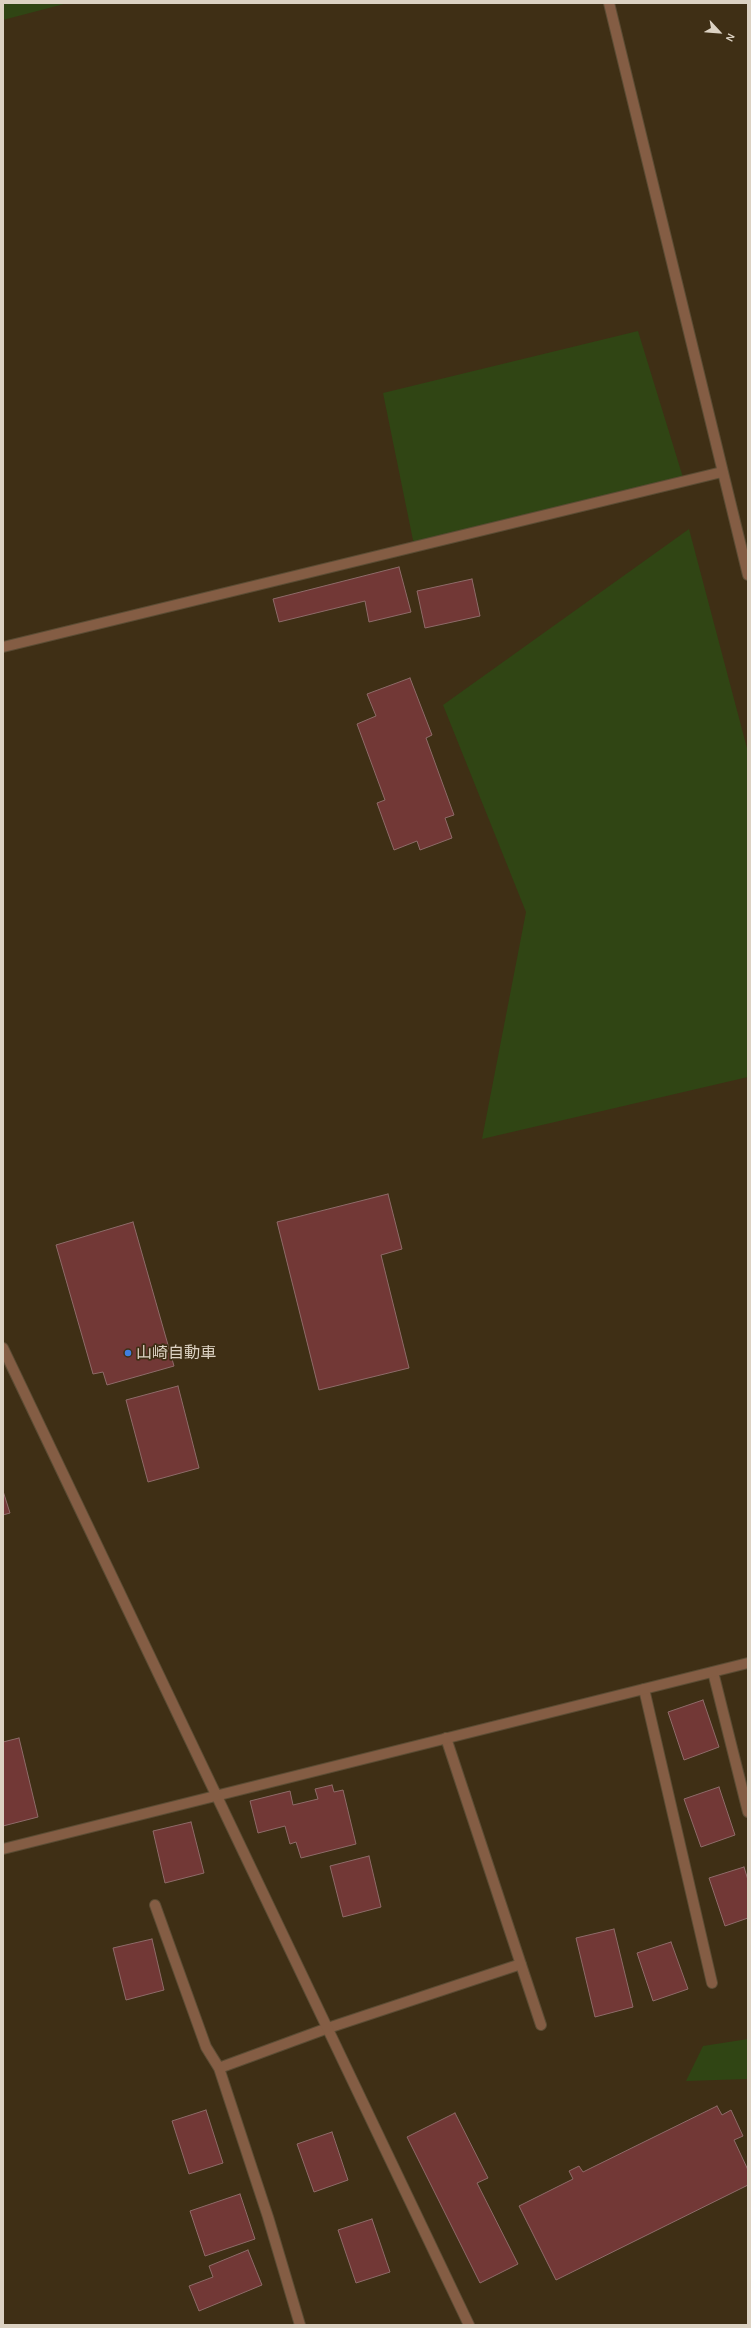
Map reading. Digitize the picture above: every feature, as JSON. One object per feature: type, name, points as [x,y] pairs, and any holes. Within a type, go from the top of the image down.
[{"type":"street","points":[[609,3],[748,575]]},
{"type":"street","points":[[3,647],[722,472]]},
{"type":"street","points":[[3,1348],[469,2325]]},
{"type":"street","points":[[3,1850],[748,1663]]},
{"type":"street","points":[[713,1672],[748,1812]]},
{"type":"street","points":[[644,1689],[712,1982]]},
{"type":"street","points":[[446,1738],[541,2025]]},
{"type":"street","points":[[155,1905],[206,2047],[219,2068],[268,2217],[300,2325]]},
{"type":"street","points":[[219,2068],[328,2028],[521,1964]]},
{"type":"green space","points":[[3,3],[68,3],[3,20]]},
{"type":"green space","points":[[638,331],[685,484],[415,550],[383,393]]},
{"type":"green space","points":[[689,529],[748,752],[748,1077],[482,1139],[526,912],[443,705]]},
{"type":"green space","points":[[748,2039],[748,2079],[686,2081],[703,2046]]},
{"type":"building","points":[[399,567],[411,612],[369,622],[365,601],[279,622],[273,599]]},
{"type":"building","points":[[472,579],[480,616],[425,628],[417,591]]},
{"type":"building","points":[[410,678],[432,735],[426,738],[454,815],[445,818],[452,838],[420,850],[417,841],[394,850],[377,803],[385,800],[357,724],[376,716],[367,694]]},
{"type":"building","points":[[388,1194],[402,1249],[381,1255],[409,1368],[319,1390],[277,1222]]},
{"type":"building","points":[[133,1222],[174,1366],[107,1385],[103,1372],[93,1374],[56,1245]]},
{"type":"building","points":[[178,1386],[199,1468],[148,1482],[126,1400]]},
{"type":"building","points":[[3,1491],[10,1513],[3,1515]]},
{"type":"building","points":[[703,1700],[719,1747],[684,1760],[668,1712]]},
{"type":"building","points":[[19,1738],[38,1817],[3,1826],[3,1742]]},
{"type":"building","points":[[332,1785],[334,1792],[343,1790],[356,1844],[301,1858],[296,1842],[290,1844],[285,1826],[258,1833],[250,1801],[290,1791],[293,1805],[318,1799],[315,1789]]},
{"type":"building","points":[[719,1787],[735,1835],[701,1847],[684,1799]]},
{"type":"building","points":[[191,1822],[204,1873],[165,1883],[153,1831]]},
{"type":"building","points":[[369,1856],[381,1907],[343,1917],[330,1866]]},
{"type":"building","points":[[744,1867],[748,1880],[748,1918],[725,1926],[709,1878]]},
{"type":"building","points":[[614,1929],[633,2007],[595,2017],[576,1938]]},
{"type":"building","points":[[152,1939],[164,1990],[126,2000],[113,1948]]},
{"type":"building","points":[[671,1942],[688,1989],[653,2001],[637,1953]]},
{"type":"building","points":[[717,2106],[722,2115],[731,2110],[743,2136],[734,2140],[748,2170],[748,2185],[556,2280],[519,2206],[573,2179],[569,2171],[579,2166],[583,2172]]},
{"type":"building","points":[[206,2110],[223,2163],[189,2174],[172,2121]]},
{"type":"building","points":[[455,2113],[488,2178],[477,2183],[518,2264],[480,2283],[407,2137]]},
{"type":"building","points":[[332,2132],[348,2180],[314,2192],[297,2144]]},
{"type":"building","points":[[240,2194],[255,2239],[205,2256],[190,2211]]},
{"type":"building","points":[[372,2219],[390,2272],[356,2283],[338,2230]]},
{"type":"building","points":[[248,2250],[262,2285],[199,2311],[189,2286],[213,2277],[209,2266]]},
{"type":"place","name":"山崎自動車","points":[[128,1353]]}]
